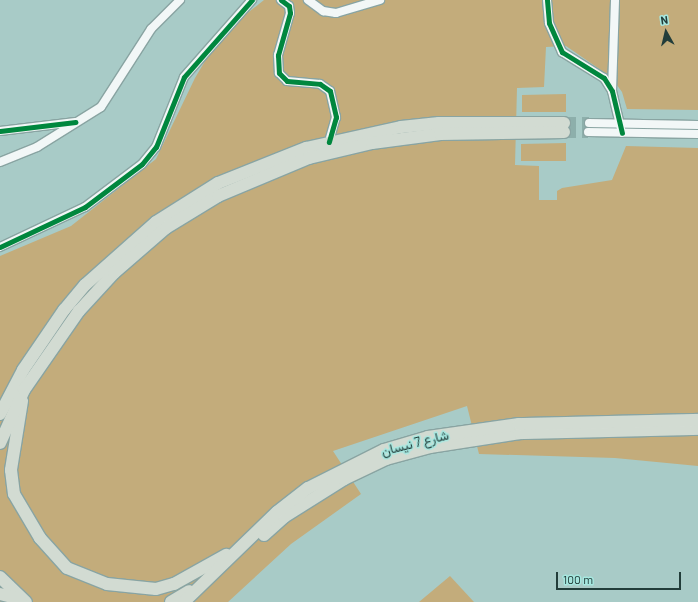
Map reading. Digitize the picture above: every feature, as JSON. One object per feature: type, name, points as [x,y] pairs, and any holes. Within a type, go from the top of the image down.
[{"type":"main road","points":[[0,414],[23,370],[64,310],[85,285],[156,222],[218,183],[255,166],[329,142],[401,127],[439,123],[564,127],[440,134],[372,142],[309,158],[218,196],[166,228],[114,273],[74,317],[24,390],[0,443]]},
{"type":"main road","points":[[24,390],[11,470],[14,494],[40,538],[67,568],[107,584],[156,589],[174,584],[239,548]]},
{"type":"main road","name":"شارع 7 نيسان","points":[[184,602],[277,512],[308,488],[357,461],[428,437],[519,424],[698,420]]},
{"type":"main road","name":"شارع 7 نيسان","points":[[194,602],[284,517],[338,482],[386,459],[430,446],[520,433],[698,429]]},
{"type":"main road","points":[[0,577],[27,602]]},
{"type":"main road","points":[[171,602],[205,581]]},
{"type":"main road","points":[[0,594],[27,602]]},
{"type":"street","points":[[0,162],[30,151],[75,122],[89,115],[108,99],[151,29],[180,0]]},
{"type":"street","points":[[0,247],[78,210],[142,164],[156,147],[184,77],[252,0]]},
{"type":"street","points":[[281,0],[289,6],[290,13],[278,54],[279,73],[287,81],[320,84],[330,91],[336,117],[329,142]]},
{"type":"street","points":[[308,0],[322,11],[336,13],[380,0]]},
{"type":"street","points":[[547,0],[549,23],[562,52],[604,78],[612,91]]},
{"type":"street","points":[[615,0],[612,91],[618,124],[622,132]]},
{"type":"street","points":[[0,131],[75,122]]},
{"type":"street","points":[[698,124],[618,124],[588,128],[622,132],[698,134]]},
{"type":"shaded area","points":[[264,0],[698,0],[698,110],[627,109],[622,92],[611,77],[566,46],[546,47],[544,87],[517,88],[515,165],[539,166],[539,200],[557,200],[557,191],[562,188],[612,180],[626,146],[698,148],[698,466],[615,458],[479,454],[467,406],[333,451],[361,494],[291,544],[228,602],[0,602],[0,256],[71,226],[156,159],[195,78],[221,34]]},
{"type":"shaded area","points":[[566,94],[566,112],[522,112],[522,95]]},
{"type":"shaded area","points":[[566,143],[566,161],[521,161],[521,144]]},
{"type":"shaded area","points":[[450,576],[474,602],[419,602]]},
{"type":"tunnel","points":[[564,123],[589,123]]},
{"type":"tunnel","points":[[564,132],[588,132]]},
{"type":"cycle path","points":[[0,247],[85,207],[142,164],[156,147],[184,77],[252,0]]},
{"type":"cycle path","points":[[281,0],[289,6],[290,13],[278,55],[279,73],[287,81],[320,84],[330,91],[336,117],[329,142]]},
{"type":"cycle path","points":[[547,0],[549,23],[562,52],[604,78],[612,91],[622,133]]},
{"type":"cycle path","points":[[0,131],[75,122]]}]
